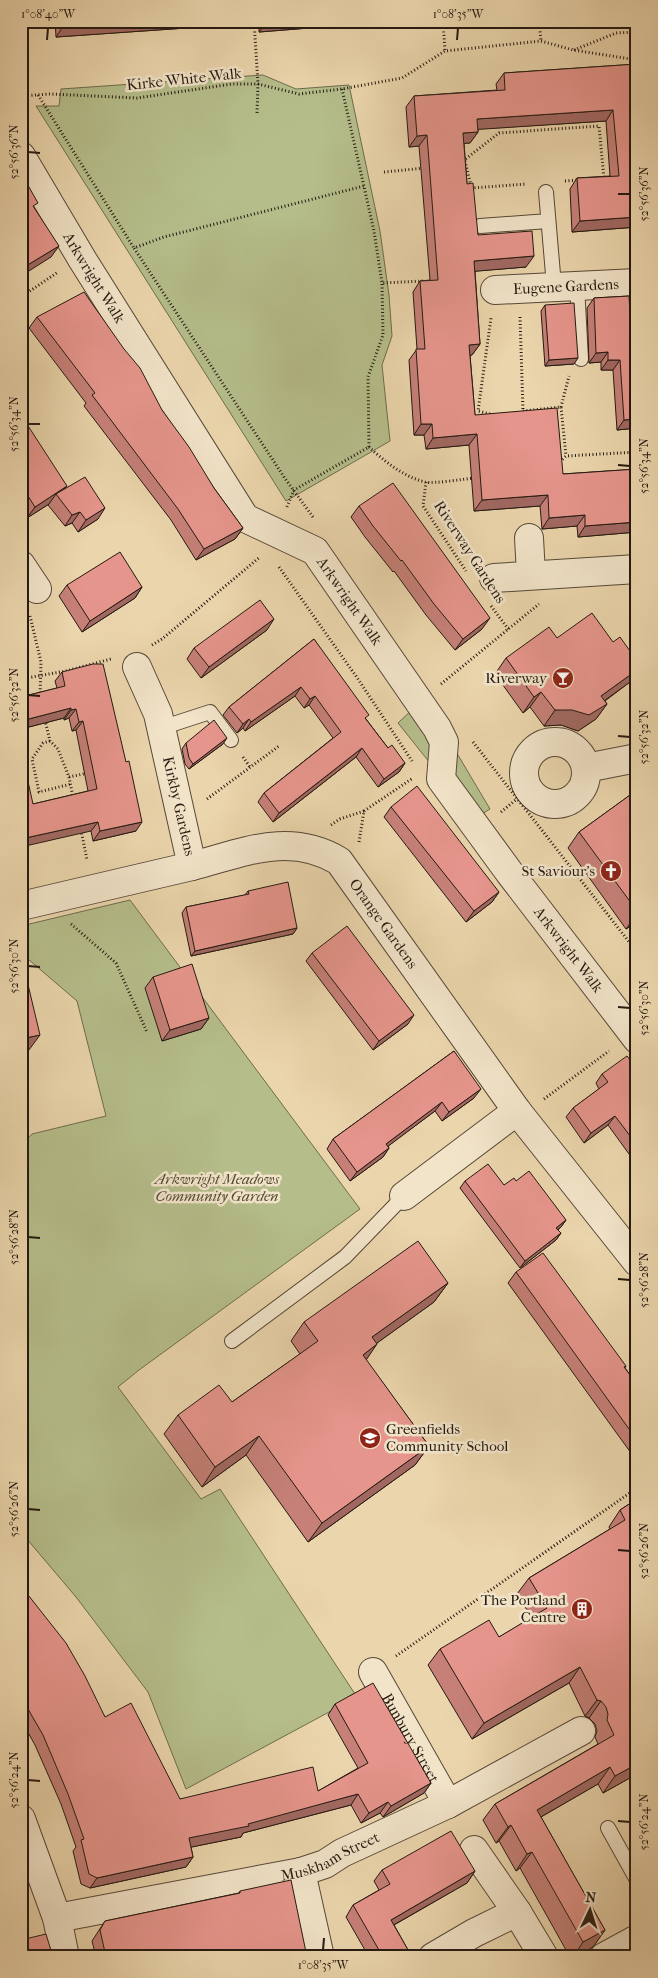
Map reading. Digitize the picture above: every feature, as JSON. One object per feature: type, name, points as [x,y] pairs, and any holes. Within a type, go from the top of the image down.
[{"type":"street","name":"Arkwright Walk","points":[[21,156],[74,264],[245,518],[272,542],[315,552],[437,728],[444,742],[441,779],[509,872],[626,1042]]},
{"type":"street","name":"Eugene Gardens","points":[[507,290],[637,283]]},
{"type":"street","points":[[529,538],[531,574]]},
{"type":"street","points":[[21,565],[37,589]]},
{"type":"street","points":[[484,585],[531,574],[573,574],[637,569]]},
{"type":"street","name":"Kirkby Gardens","points":[[21,906],[192,866],[161,728],[147,686],[133,657]]},
{"type":"street","points":[[586,768],[637,758]]},
{"type":"street","name":"Orange Gardens","points":[[192,866],[271,845],[294,846],[324,852],[339,861],[519,1113],[637,1262]]},
{"type":"street","points":[[404,1196],[519,1113]]},
{"type":"street","name":"Bunbury Street","points":[[373,1672],[448,1804]]},
{"type":"street","name":"Muskham Street","points":[[57,1918],[302,1872],[325,1864],[342,1853],[448,1804],[581,1731]]},
{"type":"street","points":[[21,1819],[57,1918],[65,1957]]},
{"type":"street","points":[[474,1850],[518,1912],[544,1957]]},
{"type":"street","points":[[302,1872],[320,1957]]},
{"type":"street","points":[[433,1957],[474,1933],[518,1912]]},
{"type":"street","points":[[604,1957],[637,1939]]},
{"type":"lane","points":[[546,192],[548,221],[581,359]]},
{"type":"lane","points":[[480,226],[548,221]]},
{"type":"lane","points":[[161,728],[210,712],[231,740]]},
{"type":"lane","points":[[232,1341],[345,1257],[404,1196]]},
{"type":"lane","points":[[608,1828],[637,1880]]},
{"type":"path","points":[[254,21],[258,84],[257,113]]},
{"type":"path","points":[[443,21],[445,51]]},
{"type":"path","points":[[539,21],[541,41]]},
{"type":"path","points":[[573,50],[616,33],[637,32]]},
{"type":"path","name":"Kirke White Walk","points":[[21,96],[137,98],[222,85],[258,84],[299,94],[342,89],[402,78],[445,51],[541,41],[573,50],[637,60]]},
{"type":"path","points":[[342,89],[374,231],[382,283],[383,335],[368,377],[369,447],[381,458],[406,474],[426,482],[480,478]]},
{"type":"path","points":[[38,95],[134,248],[294,490]]},
{"type":"path","points":[[459,163],[499,133],[599,126],[604,179]]},
{"type":"path","points":[[384,172],[428,168]]},
{"type":"path","points":[[134,248],[164,237],[364,186]]},
{"type":"path","points":[[21,297],[56,274],[72,254],[74,264]]},
{"type":"path","points":[[382,283],[431,281]]},
{"type":"path","points":[[507,290],[523,411]]},
{"type":"path","points":[[496,414],[487,415],[478,411],[507,290]]},
{"type":"path","points":[[566,456],[560,407],[573,359],[581,359]]},
{"type":"path","points":[[514,412],[560,407]]},
{"type":"path","points":[[21,679],[133,657],[162,639],[253,562],[272,542],[294,490],[369,447]]},
{"type":"path","points":[[559,463],[566,456],[637,452]]},
{"type":"path","name":"Riverway Gardens","points":[[426,482],[424,506],[484,585],[509,630]]},
{"type":"path","points":[[272,542],[358,679],[415,765]]},
{"type":"path","points":[[440,684],[509,630],[573,574]]},
{"type":"path","points":[[37,589],[30,616],[41,662],[39,692],[41,701]]},
{"type":"path","points":[[45,717],[50,742],[58,749],[69,776],[75,804]]},
{"type":"path","points":[[469,737],[637,952]]},
{"type":"path","points":[[50,742],[43,743],[32,759],[39,792],[71,784]]},
{"type":"path","points":[[180,819],[279,746]]},
{"type":"path","points":[[69,776],[92,772]]},
{"type":"path","points":[[353,881],[364,811],[420,773]]},
{"type":"path","points":[[79,823],[94,890]]},
{"type":"path","points":[[58,898],[62,916],[116,963],[147,1032]]},
{"type":"path","points":[[519,1113],[626,1042]]},
{"type":"path","points":[[373,1672],[637,1488]]},
{"type":"green space","points":[[263,75],[296,89],[349,85],[380,231],[389,295],[392,336],[382,365],[390,441],[286,501],[36,106],[59,106],[61,89]]},
{"type":"green space","points":[[414,708],[438,746],[434,768],[398,723]]},
{"type":"green space","points":[[455,750],[490,809],[479,816],[451,776]]},
{"type":"green space","name":"Arkwright Meadows Community Garden","points":[[130,900],[360,1209],[118,1387],[201,1499],[220,1489],[357,1697],[186,1789],[148,1692],[76,1597],[21,1532],[21,1145],[32,1134],[106,1116],[77,1001],[21,953],[21,926]]},
{"type":"building","points":[[62,21],[151,21],[62,28]]},
{"type":"building","points":[[266,21],[285,21],[266,23]]},
{"type":"building","points":[[637,64],[637,217],[580,221],[577,178],[619,176],[613,110],[477,119],[478,132],[463,133],[467,184],[473,183],[478,235],[532,231],[534,256],[474,261],[480,344],[469,345],[475,415],[557,408],[563,474],[637,469],[637,522],[585,526],[585,515],[549,518],[548,495],[482,500],[477,434],[433,438],[432,424],[421,424],[416,349],[425,349],[420,281],[438,280],[427,135],[417,136],[414,96],[505,90],[504,73]]},
{"type":"building","points":[[21,173],[38,203],[33,206],[59,246],[21,269]]},
{"type":"building","points":[[84,292],[124,349],[140,368],[162,410],[243,528],[204,549],[178,509],[92,395],[95,393],[37,317]]},
{"type":"building","points":[[629,296],[630,316],[637,316],[637,419],[624,420],[620,360],[608,360],[608,352],[596,353],[594,298]]},
{"type":"building","points":[[574,303],[578,358],[549,360],[545,305]]},
{"type":"building","points":[[21,415],[67,486],[35,507],[21,485]]},
{"type":"building","points":[[85,477],[105,508],[86,520],[80,512],[72,515],[56,494]]},
{"type":"building","points":[[393,483],[490,618],[463,639],[359,506]]},
{"type":"building","points":[[120,552],[142,587],[90,621],[67,585]]},
{"type":"building","points":[[260,600],[274,619],[209,667],[194,648]]},
{"type":"building","name":"Riverway","points":[[592,613],[613,642],[620,637],[637,661],[637,670],[601,696],[607,704],[589,715],[572,710],[555,710],[541,692],[534,697],[506,658],[549,627],[557,638]]},
{"type":"building","points":[[314,639],[369,715],[365,718],[388,748],[392,745],[405,763],[384,779],[362,748],[279,813],[264,793],[341,732],[315,696],[310,699],[301,687],[251,722],[249,719],[243,724],[229,707]]},
{"type":"building","points":[[93,664],[103,664],[126,762],[129,761],[142,822],[100,831],[98,822],[21,839],[21,750],[33,804],[97,789],[83,721],[79,722],[76,709],[71,710],[71,708],[21,721],[21,697],[65,686],[62,672]]},
{"type":"building","points":[[214,720],[227,738],[193,764],[189,758],[186,743]]},
{"type":"building","points":[[417,786],[499,892],[474,911],[391,807]]},
{"type":"building","name":"St Saviour's","points":[[637,790],[637,911],[579,832]]},
{"type":"building","points":[[288,882],[297,928],[195,951],[186,907],[249,894],[248,891]]},
{"type":"building","points":[[347,926],[414,1015],[379,1041],[312,953]]},
{"type":"building","points":[[192,964],[209,1018],[170,1030],[153,977]]},
{"type":"building","points":[[25,972],[40,1035],[21,1039],[21,973]]},
{"type":"building","points":[[454,1051],[481,1089],[449,1112],[442,1102],[386,1144],[389,1148],[357,1172],[333,1139]]},
{"type":"building","points":[[627,1056],[637,1069],[637,1145],[615,1116],[591,1133],[573,1108],[608,1082],[602,1074]]},
{"type":"building","points":[[488,1164],[504,1185],[514,1178],[516,1181],[529,1171],[566,1220],[556,1228],[561,1233],[525,1261],[465,1181]]},
{"type":"building","points":[[418,1241],[448,1283],[372,1337],[377,1344],[363,1355],[429,1446],[322,1523],[259,1436],[215,1467],[178,1415],[219,1385],[232,1402],[318,1341],[304,1322]]},
{"type":"building","points":[[543,1253],[626,1366],[624,1367],[637,1384],[637,1440],[516,1272]]},
{"type":"building","name":"The Portland Centre","points":[[637,1499],[637,1764],[615,1776],[610,1767],[537,1810],[605,1930],[583,1942],[532,1852],[527,1854],[511,1825],[508,1827],[495,1804],[614,1735],[607,1720],[606,1707],[601,1701],[597,1700],[580,1667],[484,1723],[440,1649],[489,1620],[499,1637],[547,1608],[529,1578],[625,1520],[620,1510]]},
{"type":"building","points":[[21,1586],[66,1643],[105,1717],[131,1703],[180,1799],[313,1767],[318,1791],[368,1763],[335,1704],[373,1683],[431,1783],[391,1806],[388,1802],[369,1813],[358,1794],[248,1824],[249,1826],[189,1838],[193,1857],[97,1878],[89,1874],[81,1840],[84,1839],[68,1794],[43,1735],[21,1697]]},
{"type":"building","points":[[451,1831],[475,1871],[391,1920],[412,1957],[383,1957],[353,1905],[390,1884],[382,1870]]},
{"type":"building","points":[[21,1878],[26,1893],[21,1894]]},
{"type":"building","points":[[291,1880],[307,1957],[106,1957],[100,1930],[105,1921],[240,1893],[240,1891]]},
{"type":"building","points":[[46,1934],[53,1957],[21,1957],[21,1940]]},
{"type":"place","name":"Riverway","points":[[563,678]]},
{"type":"place","name":"St Saviour's","points":[[611,871]]},
{"type":"place","name":"Greenfields Community School","points":[[370,1438]]},
{"type":"place","name":"The Portland Centre","points":[[582,1609]]}]
